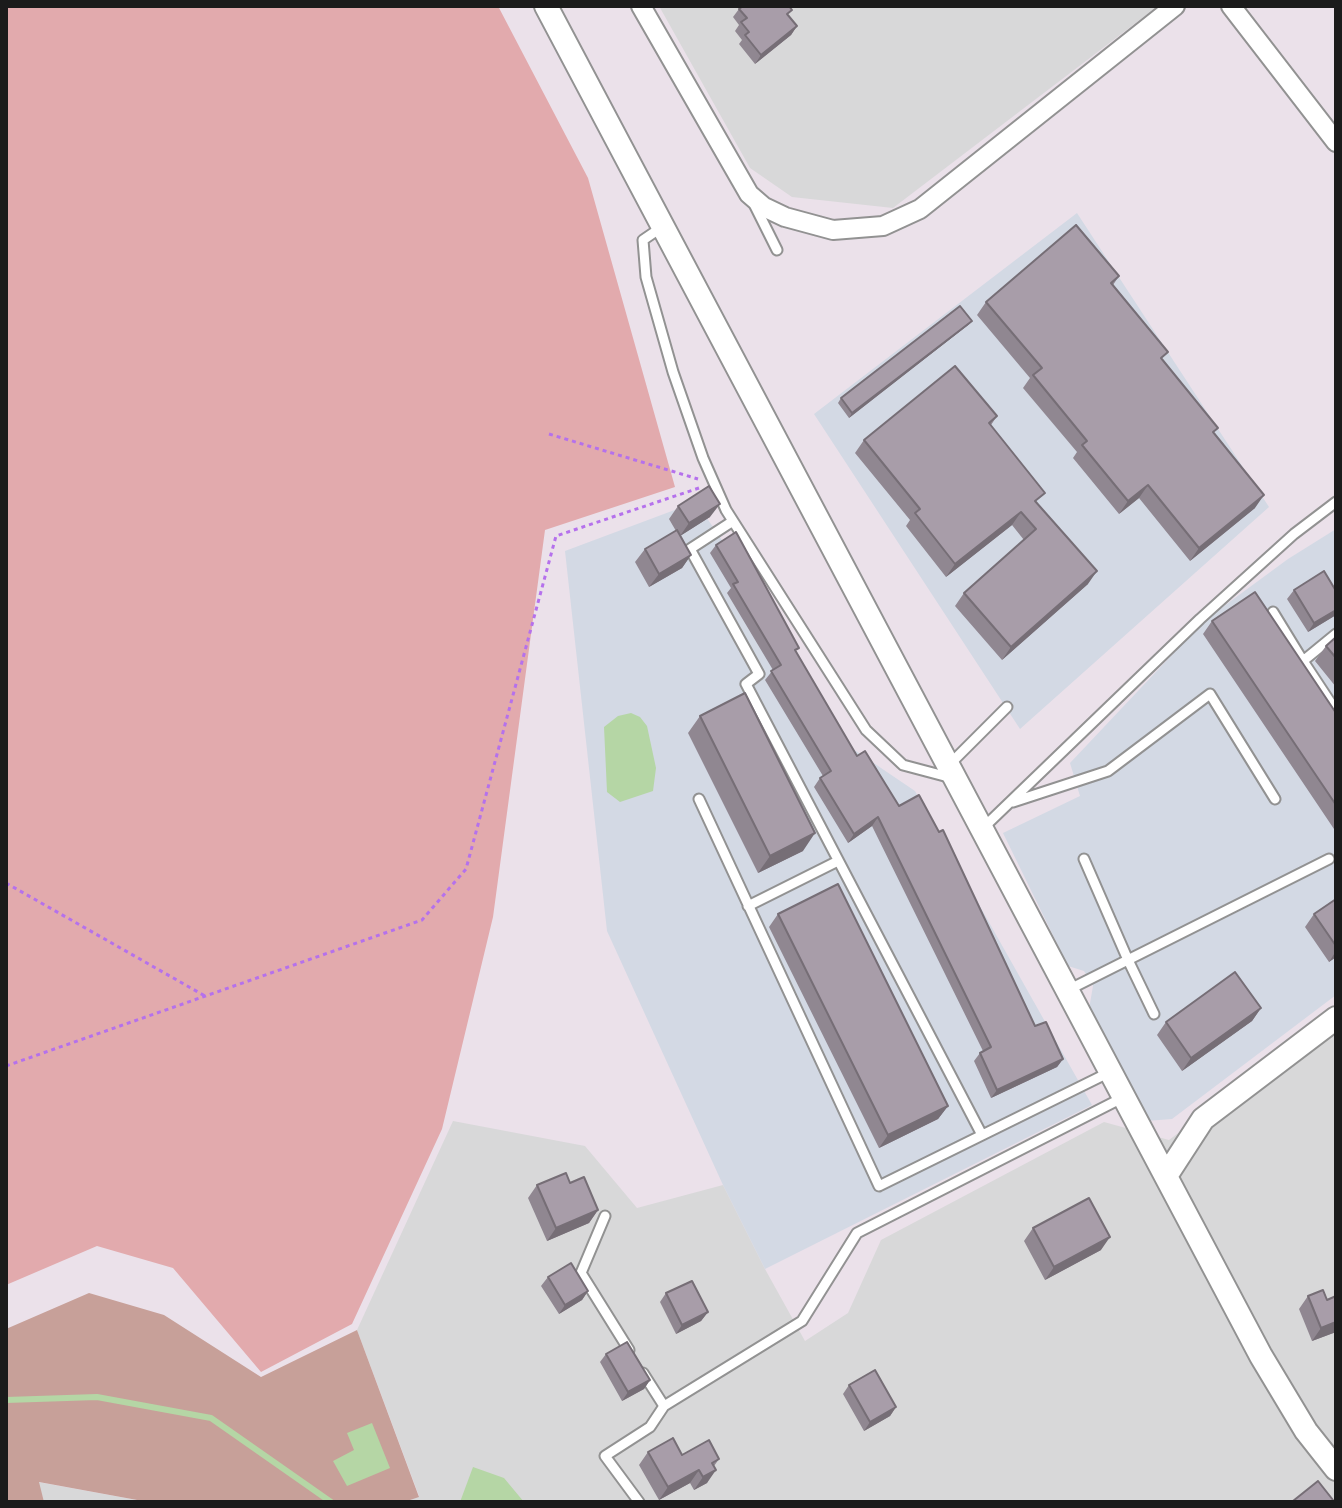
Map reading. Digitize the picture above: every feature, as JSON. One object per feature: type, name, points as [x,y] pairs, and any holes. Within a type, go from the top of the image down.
[{"type":"street","points":[[546,6],[1261,1356],[1306,1431],[1336,1469]]},
{"type":"street","points":[[646,8],[749,194],[764,207],[785,217],[833,230],[865,229],[899,220],[920,209],[1175,6]]},
{"type":"street","points":[[1231,6],[1336,142]]},
{"type":"street","points":[[1166,1176],[1203,1119],[1336,1018]]},
{"type":"lane","points":[[749,194],[777,250]]},
{"type":"lane","points":[[663,226],[643,240],[646,277],[673,372],[714,483],[733,521],[866,730],[903,765],[952,772],[1007,707]]},
{"type":"lane","points":[[982,829],[1200,619],[1294,534],[1336,502]]},
{"type":"lane","points":[[733,521],[690,549],[759,674],[746,684],[982,1135]]},
{"type":"lane","points":[[1273,612],[1336,711]]},
{"type":"lane","points":[[1303,661],[1336,634]]},
{"type":"lane","points":[[1010,803],[1108,771],[1210,694],[1275,799]]},
{"type":"lane","points":[[699,799],[879,1186],[1110,1072]]},
{"type":"lane","points":[[1084,859],[1154,1014]]},
{"type":"lane","points":[[1068,990],[1329,859]]},
{"type":"lane","points":[[748,906],[838,861]]},
{"type":"lane","points":[[639,1502],[605,1456],[650,1427],[664,1406],[802,1321],[857,1233],[1124,1097]]},
{"type":"lane","points":[[605,1216],[581,1273],[631,1353]]},
{"type":"lane","points":[[639,1366],[664,1406]]},
{"type":"path","points":[[549,434],[714,483]]},
{"type":"path","points":[[6,1066],[422,920],[466,869],[556,536],[714,483]]},
{"type":"path","points":[[6,883],[205,996]]},
{"type":"shaded area","points":[[6,6],[498,6],[588,178],[675,487],[545,530],[493,917],[442,1129],[352,1324],[261,1372],[173,1268],[97,1246],[6,1285]]},
{"type":"shaded area","points":[[659,6],[1158,6],[893,208],[792,197],[750,168]]},
{"type":"shaded area","points":[[1077,213],[1269,507],[1020,729],[814,414]]},
{"type":"shaded area","points":[[696,502],[749,580],[850,747],[915,791],[1092,1105],[765,1269],[723,1185],[607,931],[565,551]]},
{"type":"shaded area","points":[[1336,529],[1336,995],[1172,1119],[1146,1121],[1089,1009],[1093,986],[1084,971],[1068,966],[1003,833],[1080,796],[1070,763],[1205,620],[1288,559]]},
{"type":"shaded area","points":[[631,713],[640,717],[647,726],[656,768],[653,791],[620,802],[607,792],[604,727],[618,716]]},
{"type":"shaded area","points":[[1336,1014],[1336,1502],[404,1502],[419,1496],[357,1330],[453,1121],[585,1146],[637,1208],[723,1185],[805,1341],[848,1313],[881,1240],[1104,1122],[1169,1140]]},
{"type":"shaded area","points":[[89,1293],[164,1315],[261,1377],[357,1330],[419,1497],[404,1502],[148,1502],[39,1482],[44,1502],[6,1502],[6,1329]]},
{"type":"shaded area","points":[[372,1423],[390,1468],[347,1486],[333,1461],[354,1450],[347,1433]]},
{"type":"shaded area","points":[[473,1467],[504,1478],[524,1502],[460,1502]]},
{"type":"shaded area","points":[[38,1482],[148,1502],[44,1502]]},
{"type":"building","points":[[743,6],[789,6],[792,10],[787,14],[797,26],[761,55],[745,35],[749,32],[741,22],[747,18],[739,9]]},
{"type":"building","points":[[1076,225],[1119,276],[1111,283],[1168,352],[1161,358],[1218,428],[1213,432],[1264,495],[1199,548],[1148,485],[1128,501],[1082,445],[1087,441],[1033,375],[1042,368],[986,302]]},
{"type":"building","points":[[960,306],[972,321],[852,413],[841,398]]},
{"type":"building","points":[[955,366],[997,416],[989,423],[1045,493],[1035,501],[1097,571],[1011,647],[964,593],[1036,529],[1021,512],[955,564],[915,513],[920,509],[864,440]]},
{"type":"building","points":[[709,486],[720,504],[689,523],[678,506]]},
{"type":"building","points":[[677,530],[691,555],[659,574],[645,549]]},
{"type":"building","points":[[736,532],[799,648],[795,650],[857,756],[865,751],[899,806],[919,795],[939,832],[943,830],[1035,1026],[1046,1022],[1063,1059],[997,1090],[980,1053],[991,1047],[878,817],[854,834],[820,778],[831,771],[771,671],[781,665],[733,584],[738,582],[716,545]]},
{"type":"building","points":[[1324,571],[1336,591],[1336,610],[1314,623],[1294,590]]},
{"type":"building","points":[[1255,592],[1336,713],[1336,805],[1212,621]]},
{"type":"building","points":[[1336,637],[1336,658],[1326,646]]},
{"type":"building","points":[[745,693],[815,833],[770,856],[700,716]]},
{"type":"building","points":[[838,884],[948,1106],[888,1135],[778,914]]},
{"type":"building","points":[[1336,899],[1336,946],[1314,914]]},
{"type":"building","points":[[1235,972],[1261,1008],[1191,1058],[1166,1022]]},
{"type":"building","points":[[566,1173],[570,1183],[584,1177],[598,1210],[556,1228],[537,1185]]},
{"type":"building","points":[[1089,1198],[1110,1237],[1054,1267],[1033,1228]]},
{"type":"building","points":[[571,1263],[588,1291],[565,1305],[548,1277]]},
{"type":"building","points":[[692,1281],[708,1312],[682,1325],[666,1293]]},
{"type":"building","points":[[1323,1290],[1327,1300],[1336,1296],[1336,1322],[1321,1328],[1308,1296]]},
{"type":"building","points":[[627,1342],[650,1380],[628,1392],[606,1354]]},
{"type":"building","points":[[875,1370],[896,1407],[870,1422],[849,1385]]},
{"type":"building","points":[[673,1438],[682,1455],[709,1440],[719,1459],[712,1463],[716,1470],[703,1477],[699,1470],[668,1487],[648,1452]]},
{"type":"building","points":[[1318,1481],[1333,1500],[1331,1502],[1293,1501]]},
{"type":"waterway","points":[[6,1400],[97,1397],[211,1418],[331,1502]]}]
